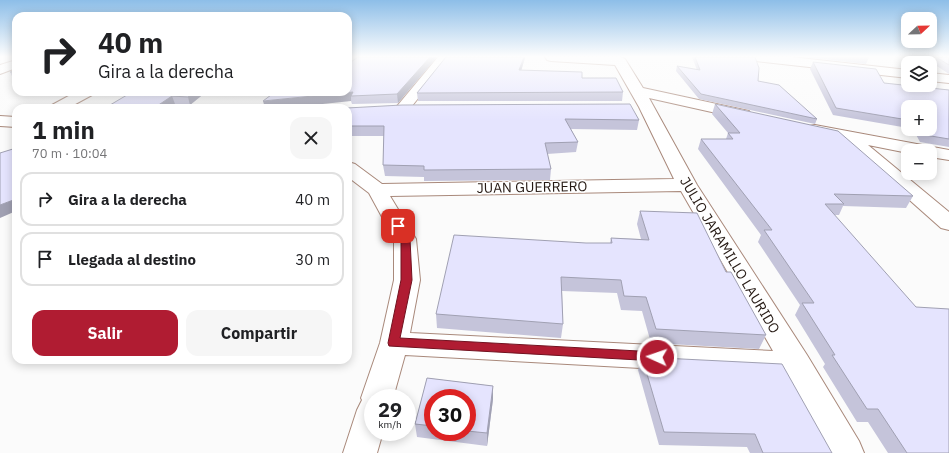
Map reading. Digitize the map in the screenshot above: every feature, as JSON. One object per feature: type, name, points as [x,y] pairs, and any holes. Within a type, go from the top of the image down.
[{"type":"street","points":[[403,108],[427,78]]},
{"type":"street","name":"JULIO JARAMILLO LAURIDO","points":[[627,78],[687,185],[796,364],[846,453]]},
{"type":"street","points":[[64,104],[80,96]]},
{"type":"street","points":[[639,102],[759,118]]},
{"type":"street","points":[[388,109],[419,108]]},
{"type":"street","points":[[0,121],[12,122]]},
{"type":"street","points":[[804,128],[848,138],[901,147]]},
{"type":"street","points":[[848,138],[949,223]]},
{"type":"street","points":[[937,153],[949,155]]},
{"type":"street","points":[[352,171],[377,190],[406,239],[406,280],[394,343],[380,389]]},
{"type":"street","name":"JUAN GUERRERO","points":[[377,190],[687,185]]},
{"type":"street","points":[[394,343],[796,364]]},
{"type":"street","points":[[360,453],[364,440]]},
{"type":"building","points":[[352,78],[411,78],[397,94],[352,96]]},
{"type":"building","points":[[429,78],[616,78],[623,92],[417,93]]},
{"type":"building","points":[[687,78],[758,78],[758,81],[779,85],[817,119],[701,94]]},
{"type":"building","points":[[821,78],[881,78],[884,83],[901,85],[901,92],[937,92],[937,89],[949,90],[949,139],[931,136],[937,136],[937,100],[901,100],[901,119],[836,108]]},
{"type":"building","points":[[125,96],[172,96],[160,104],[112,104]]},
{"type":"building","points":[[270,96],[313,96],[263,101]]},
{"type":"building","points":[[630,104],[639,120],[565,119],[578,142],[545,143],[551,169],[424,170],[424,166],[383,165],[384,126],[352,126],[352,108],[402,105]]},
{"type":"building","points":[[715,104],[838,131],[913,196],[834,194],[844,204],[825,204],[916,307],[949,309],[949,453],[907,453],[878,409],[867,409],[832,355],[835,355],[802,303],[814,303],[764,230],[772,230],[701,139],[733,139],[728,133],[740,133]]},
{"type":"building","points":[[12,149],[12,200],[0,205],[0,153]]},
{"type":"building","points":[[640,211],[697,213],[726,272],[731,272],[766,335],[656,329],[646,297],[624,296],[621,280],[561,277],[563,324],[436,314],[454,235],[586,243],[612,243],[611,238],[649,240]]},
{"type":"building","points":[[642,357],[782,364],[832,453],[763,453],[755,434],[664,432]]},
{"type":"building","points":[[427,378],[493,386],[487,433],[476,432],[476,389],[424,389]]},
{"type":"building","points":[[424,390],[424,425],[416,424]]},
{"type":"route","points":[[398,226],[406,239],[406,280],[394,343],[657,357]]}]
